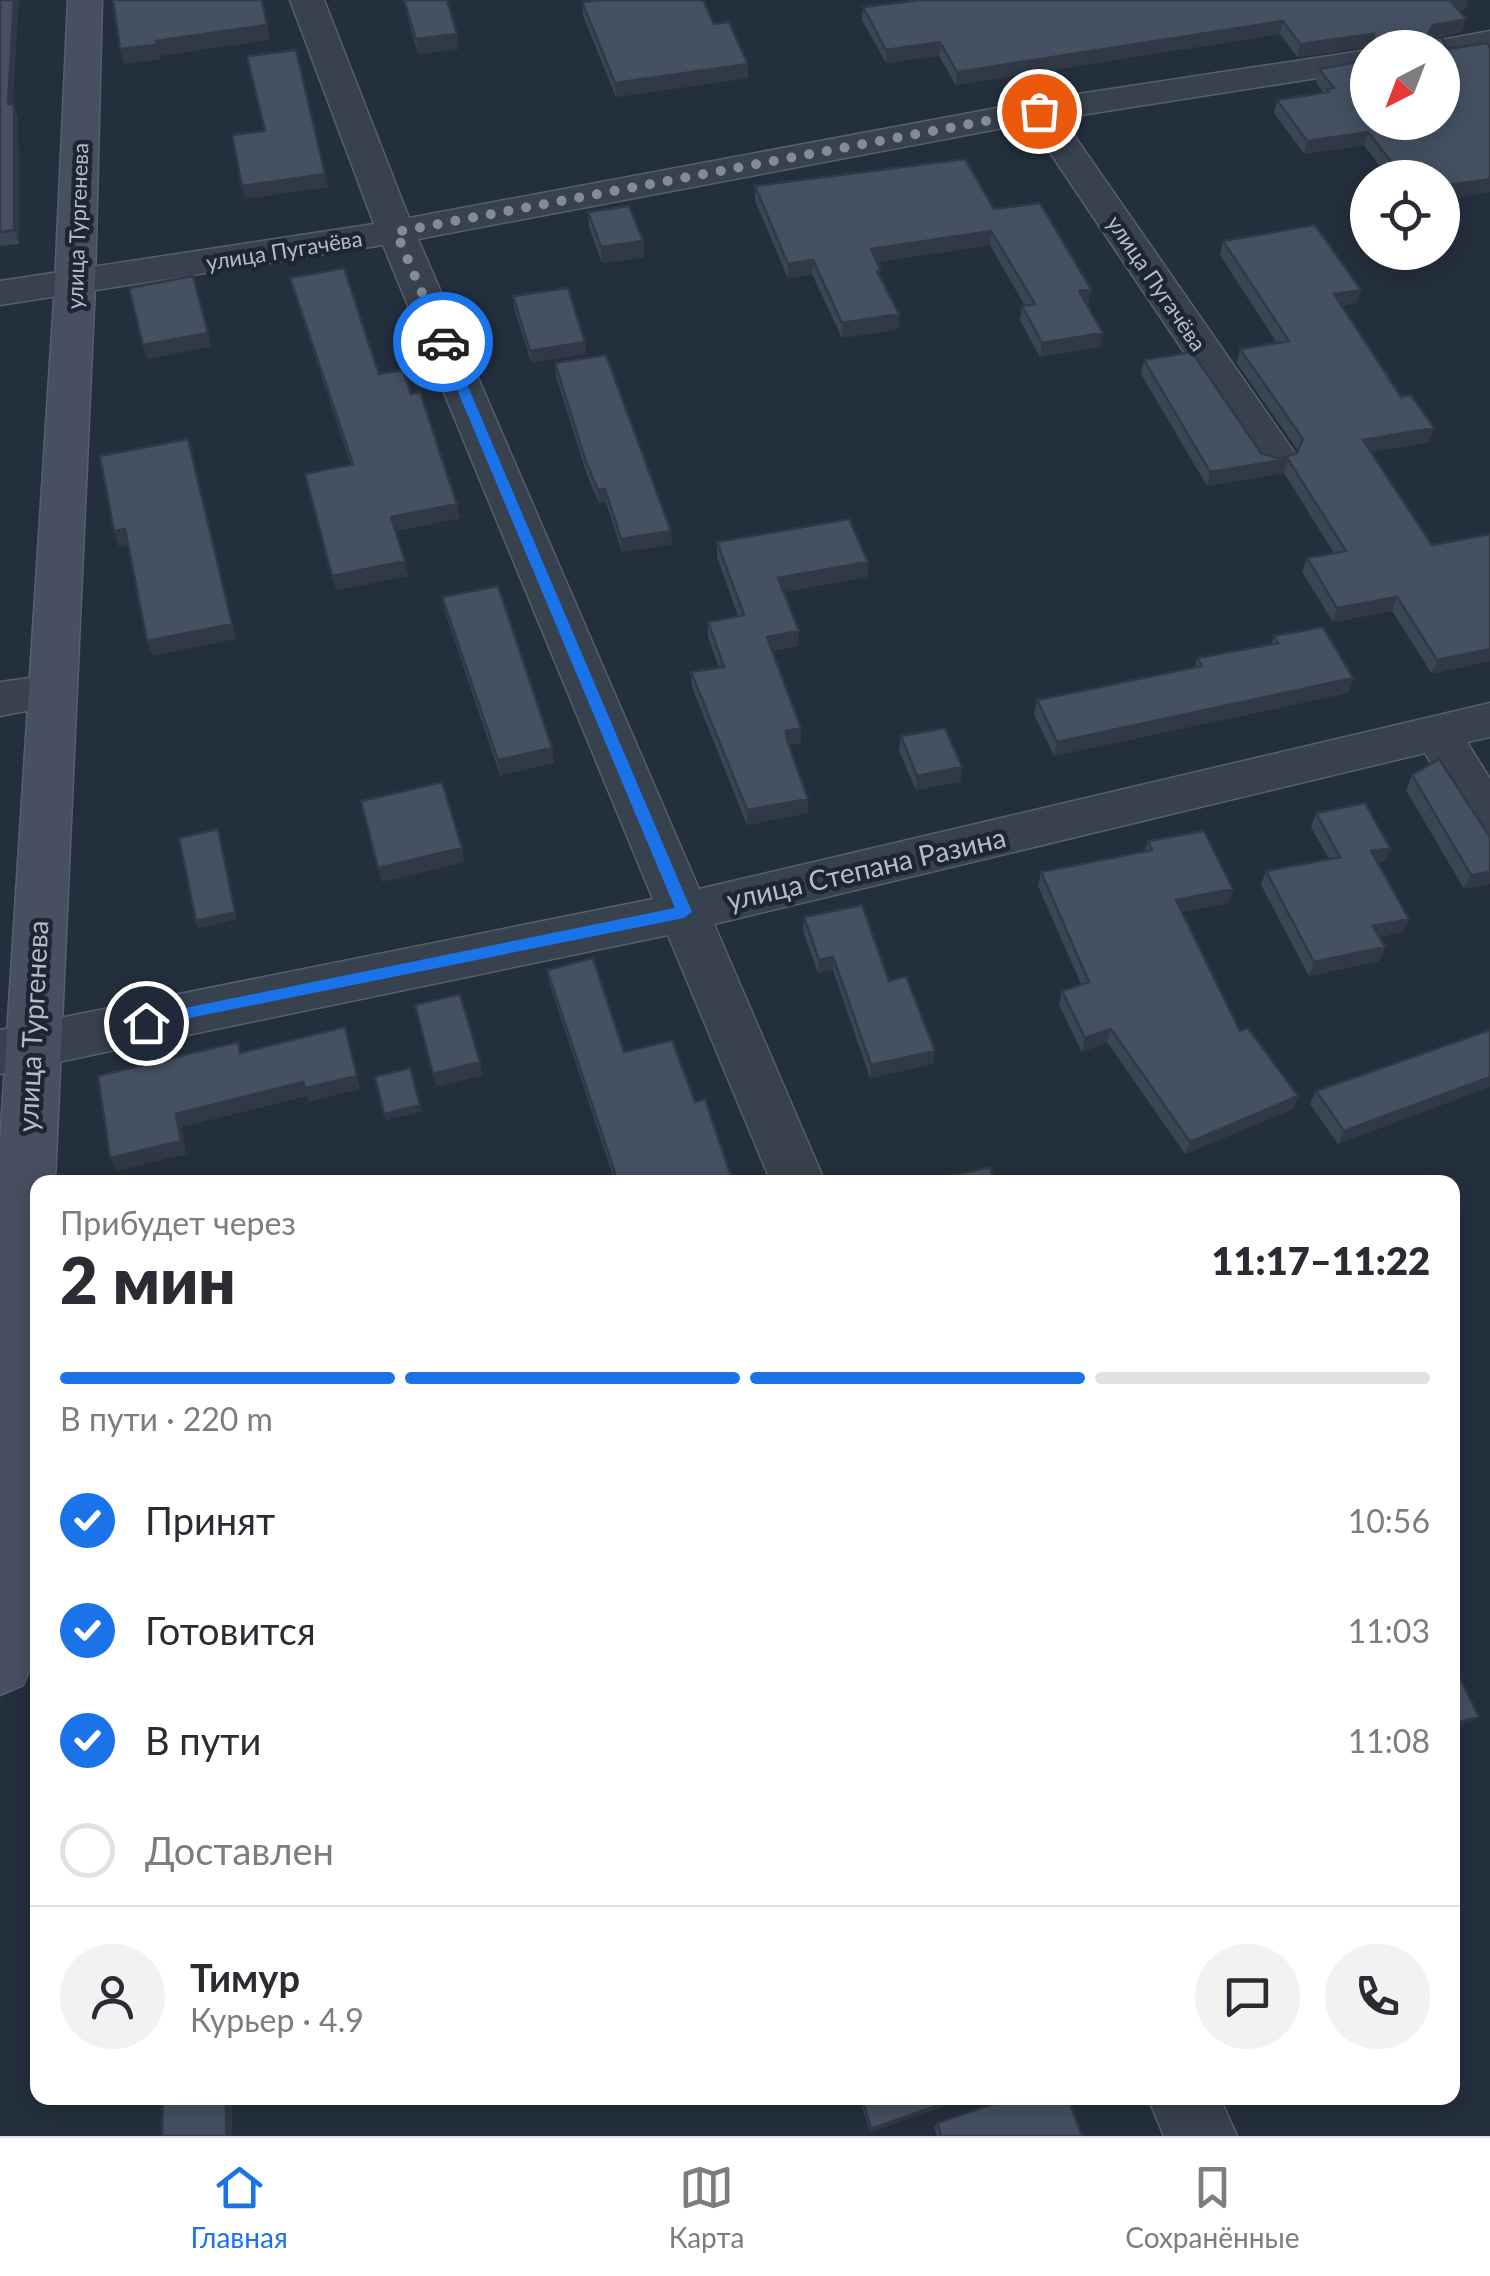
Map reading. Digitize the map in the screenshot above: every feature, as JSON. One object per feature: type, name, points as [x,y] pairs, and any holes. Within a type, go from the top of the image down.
[{"type":"main road","name":"улица Тургенева","points":[[0,1662],[15,1050],[53,691],[86,0]]},
{"type":"street","points":[[307,0],[396,232],[795,1175]]},
{"type":"street","points":[[1460,45],[1490,41]]},
{"type":"street","name":"улица Пугачёва","points":[[0,293],[396,232],[1039,111],[1350,63]]},
{"type":"street","name":"улица Пугачёва","points":[[1039,111],[1275,455]]},
{"type":"street","points":[[0,699],[53,691]]},
{"type":"street","name":"улица Степана Разина","points":[[15,1050],[684,912],[1490,720]]},
{"type":"street","points":[[1436,732],[1490,818]]},
{"type":"street","points":[[1187,2105],[1200,2136]]},
{"type":"building","points":[[0,0],[14,0],[8,104],[14,104],[14,230],[0,232]]},
{"type":"building","points":[[113,0],[262,0],[267,25],[120,49]]},
{"type":"building","points":[[404,0],[447,0],[457,34],[416,39]]},
{"type":"building","points":[[703,0],[714,24],[729,22],[748,64],[615,83],[582,2]]},
{"type":"building","points":[[919,0],[1450,0],[1466,19],[1433,25],[1430,30],[1350,30],[1350,37],[1300,44],[1283,21],[957,72],[940,42],[886,50],[863,7]]},
{"type":"building","points":[[1487,43],[1490,179],[1460,183],[1460,160],[1390,160],[1374,140],[1460,140],[1460,47]]},
{"type":"building","points":[[296,50],[325,174],[242,186],[232,135],[265,131],[247,56]]},
{"type":"building","points":[[1350,63],[1350,135],[1307,141],[1277,100],[1329,92],[1326,89],[1334,88],[1319,69]]},
{"type":"building","points":[[965,159],[994,209],[1040,203],[1091,289],[1079,291],[1103,333],[1042,343],[1022,306],[1035,304],[991,231],[871,249],[881,270],[877,271],[899,314],[842,323],[813,260],[788,264],[755,186]]},
{"type":"building","points":[[629,206],[643,241],[601,247],[588,212]]},
{"type":"building","points":[[1315,225],[1361,290],[1334,294],[1401,397],[1411,395],[1434,428],[1363,440],[1432,545],[1490,534],[1490,649],[1437,660],[1397,597],[1337,608],[1307,558],[1346,551],[1288,459],[1210,472],[1144,360],[1192,352],[1261,453],[1280,459],[1297,453],[1303,439],[1240,349],[1289,341],[1223,241]]},
{"type":"building","points":[[344,268],[379,374],[403,370],[411,394],[420,392],[457,504],[391,517],[405,561],[332,576],[305,474],[353,464],[290,278]]},
{"type":"building","points":[[193,276],[208,333],[143,345],[129,288]]},
{"type":"building","points":[[568,288],[585,342],[530,351],[513,296]]},
{"type":"building","points":[[606,355],[671,531],[621,539],[605,489],[598,490],[586,462],[555,363]]},
{"type":"building","points":[[188,439],[232,624],[147,641],[125,529],[114,531],[100,456]]},
{"type":"building","points":[[849,519],[868,562],[778,578],[799,631],[767,637],[801,728],[786,731],[808,799],[747,810],[691,672],[724,667],[708,622],[744,615],[717,542]]},
{"type":"building","points":[[498,586],[552,748],[498,760],[442,597]]},
{"type":"building","points":[[1323,627],[1353,678],[1057,742],[1037,700],[1202,666],[1197,658],[1278,643],[1274,636]]},
{"type":"building","points":[[945,728],[962,767],[917,776],[901,736]]},
{"type":"building","points":[[1439,759],[1490,837],[1490,872],[1471,875],[1412,775]]},
{"type":"building","points":[[442,782],[462,848],[378,868],[361,801]]},
{"type":"building","points":[[1365,803],[1390,848],[1371,851],[1409,919],[1373,926],[1385,947],[1314,962],[1266,871],[1340,857],[1316,813]]},
{"type":"building","points":[[218,829],[235,912],[196,921],[179,838]]},
{"type":"building","points":[[1204,831],[1233,889],[1176,900],[1240,1031],[1248,1028],[1298,1096],[1190,1142],[1111,1029],[1085,1038],[1062,991],[1089,982],[1041,872],[1152,850],[1148,841]]},
{"type":"building","points":[[862,905],[889,981],[906,976],[935,1051],[871,1065],[833,957],[819,960],[804,917]]},
{"type":"building","points":[[593,958],[624,1052],[672,1040],[695,1102],[705,1099],[731,1175],[616,1175],[547,970]]},
{"type":"building","points":[[460,994],[480,1062],[433,1074],[415,1005]]},
{"type":"building","points":[[345,1027],[357,1076],[305,1088],[303,1082],[176,1114],[181,1141],[110,1158],[98,1076],[238,1042],[240,1053]]},
{"type":"building","points":[[1490,1030],[1490,1077],[1344,1131],[1316,1091]]},
{"type":"building","points":[[410,1068],[420,1105],[384,1114],[375,1077]]},
{"type":"building","points":[[990,1167],[993,1175],[955,1175]]},
{"type":"building","points":[[1460,1678],[1479,1717],[1460,1722]]},
{"type":"building","points":[[163,2105],[226,2105],[226,2136],[162,2136]]},
{"type":"building","points":[[864,2105],[939,2105],[871,2129]]},
{"type":"building","points":[[990,2105],[1071,2105],[1082,2136],[941,2136],[937,2123]]},
{"type":"way so far","points":[[443,342],[396,232],[1039,111]]},
{"type":"route","points":[[146,1023],[684,912],[443,342]]}]
